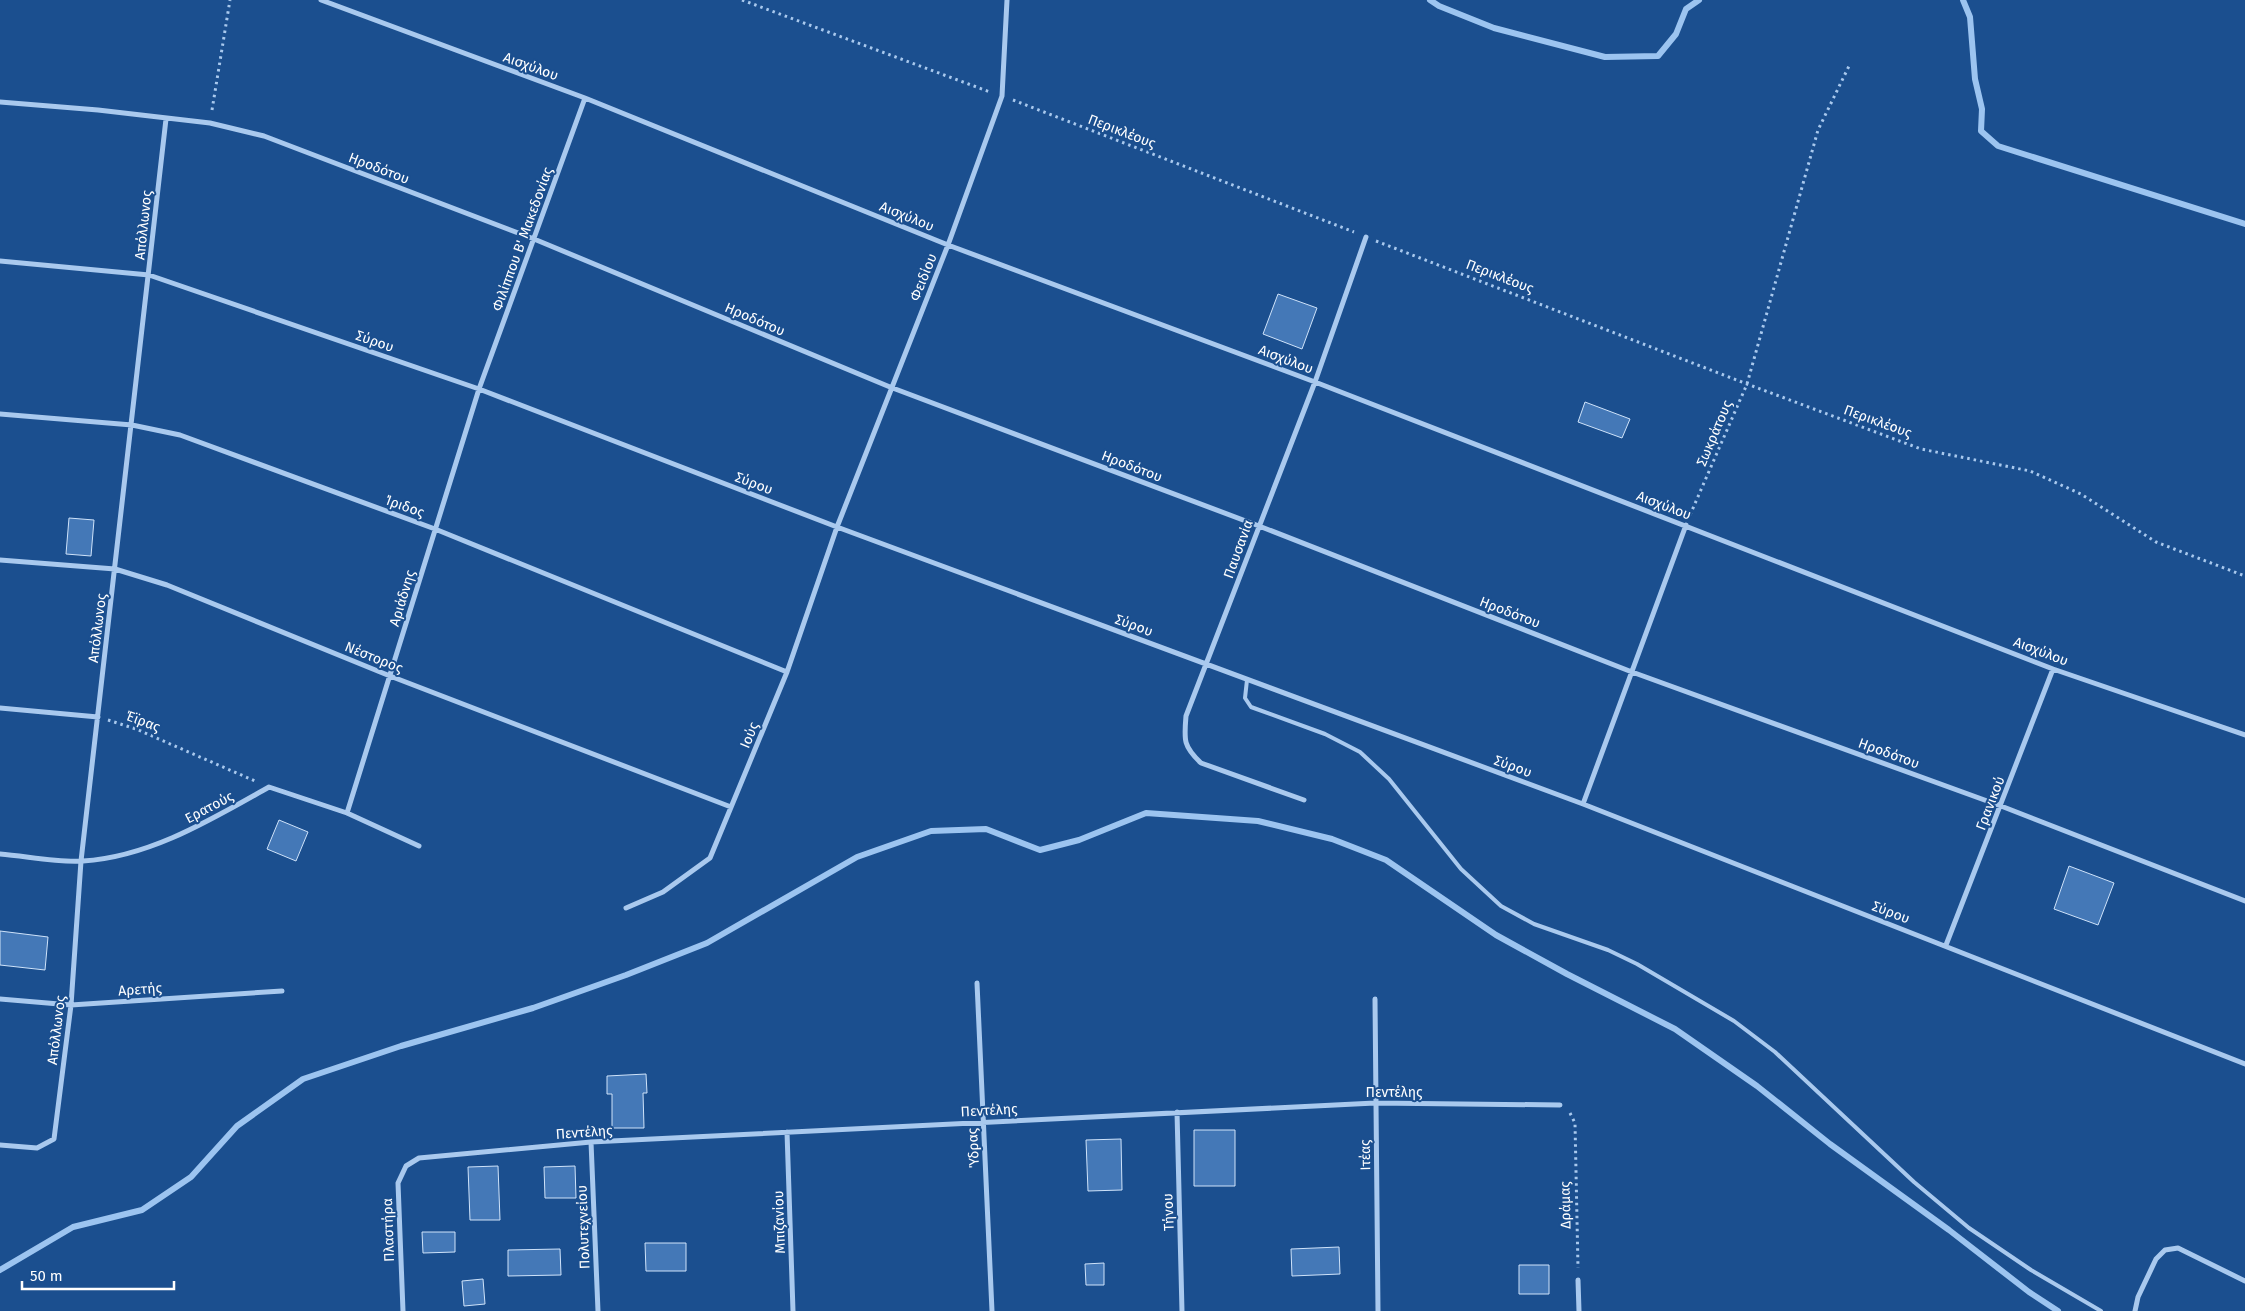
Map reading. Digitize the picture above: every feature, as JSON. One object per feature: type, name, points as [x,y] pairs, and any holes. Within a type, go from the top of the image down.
[{"type":"street","name":"Αισχύλου","points":[[321,0],[585,98],[948,245],[1315,382],[2053,669],[2245,734]]},
{"type":"street","name":"Φειδίου","points":[[837,527],[890,387],[948,245],[1002,96],[1007,0]]},
{"type":"street","name":"Φιλίππου Β' Μακεδονίας","points":[[479,389],[585,98]]},
{"type":"street","name":"Ηροδότου","points":[[0,102],[98,110],[210,124],[264,136],[534,239],[890,387],[1259,526],[1632,672],[2001,806],[2245,901]]},
{"type":"street","name":"Απόλλωνος","points":[[0,1145],[36,1148],[54,1139],[71,1005],[81,861],[166,119]]},
{"type":"street","name":"Παυσανία","points":[[1304,800],[1201,762],[1189,751],[1185,736],[1186,716],[1208,665],[1315,382],[1366,237]]},
{"type":"street","name":"Σύρου","points":[[0,261],[149,275],[479,389],[837,527],[1583,804],[2245,1064]]},
{"type":"street","name":"Αριάδνης","points":[[347,813],[479,389]]},
{"type":"street","name":"Ίριδος","points":[[0,414],[132,425],[180,434],[435,529],[787,672]]},
{"type":"street","points":[[1583,804],[1686,525]]},
{"type":"street","name":"Ιούς","points":[[626,908],[664,892],[710,858],[787,672],[837,527]]},
{"type":"street","name":"Νέστορος","points":[[0,560],[115,569],[167,585],[390,676],[732,807]]},
{"type":"street","name":"Γρανικού","points":[[1946,945],[2053,669]]},
{"type":"street","points":[[0,708],[98,717]]},
{"type":"street","points":[[269,787],[347,813],[419,846]]},
{"type":"street","name":"Ερατούς","points":[[0,854],[81,861],[113,858],[189,831],[269,787]]},
{"type":"street","name":"Ύδρας","points":[[977,984],[992,1311]]},
{"type":"street","name":"Αρετής","points":[[0,999],[71,1005],[282,991]]},
{"type":"street","name":"Ιτέας","points":[[1375,999],[1378,1311]]},
{"type":"street","name":"Πεντέλης","points":[[420,1158],[590,1142],[1177,1112],[1375,1103],[1560,1105]]},
{"type":"street","name":"Τήνου","points":[[1177,1112],[1182,1311]]},
{"type":"street","name":"Μπιζανίου","points":[[787,1132],[793,1311]]},
{"type":"street","name":"Πολυτεχνείου","points":[[590,1142],[598,1311]]},
{"type":"street","name":"Πλαστήρα","points":[[403,1311],[398,1183],[406,1166],[420,1158]]},
{"type":"street","points":[[2135,1311],[2138,1297],[2156,1259],[2165,1250],[2178,1248],[2245,1282]]},
{"type":"street","points":[[1578,1280],[1580,1311]]},
{"type":"lane","points":[[1247,680],[1245,698],[1252,707],[1343,742],[1375,765],[1389,779],[1444,849],[1474,882],[1501,906],[1534,924],[1608,950],[1637,964],[1741,1026],[1799,1073],[1914,1182],[1969,1228],[2016,1260],[2101,1311]]},
{"type":"path","points":[[210,124],[230,0]]},
{"type":"path","name":"Περικλέους","points":[[742,0],[1002,96],[1747,384],[1921,449],[2030,471],[2081,494],[2156,542],[2245,576]]},
{"type":"path","name":"Σωκράτους","points":[[1686,525],[1747,384],[1818,130],[1849,66]]},
{"type":"path","name":"Έϊρας","points":[[98,717],[136,729],[269,787]]},
{"type":"path","name":"Δράμας","points":[[1560,1105],[1570,1112],[1575,1123],[1578,1280]]},
{"type":"building","points":[[1278,294],[1317,308],[1302,349],[1263,334]]},
{"type":"building","points":[[1585,402],[1630,419],[1622,438],[1578,422]]},
{"type":"building","points":[[69,518],[94,520],[91,556],[66,554]]},
{"type":"building","points":[[279,820],[308,832],[296,861],[267,849]]},
{"type":"building","points":[[2069,866],[2114,883],[2098,925],[2054,909]]},
{"type":"building","points":[[0,931],[48,937],[45,970],[0,965]]},
{"type":"building","points":[[646,1074],[647,1093],[643,1093],[644,1128],[612,1128],[612,1094],[607,1094],[607,1076]]},
{"type":"building","points":[[1194,1130],[1235,1130],[1235,1186],[1194,1186]]},
{"type":"building","points":[[1121,1139],[1122,1190],[1088,1191],[1086,1140]]},
{"type":"building","points":[[498,1166],[500,1220],[470,1220],[468,1167]]},
{"type":"building","points":[[575,1166],[576,1198],[545,1198],[544,1167]]},
{"type":"building","points":[[422,1232],[455,1232],[455,1252],[423,1253]]},
{"type":"building","points":[[645,1243],[686,1243],[686,1271],[646,1271]]},
{"type":"building","points":[[1339,1247],[1340,1274],[1292,1276],[1291,1249]]},
{"type":"building","points":[[560,1249],[561,1275],[508,1276],[508,1250]]},
{"type":"building","points":[[1104,1263],[1104,1285],[1086,1285],[1085,1264]]},
{"type":"building","points":[[1519,1265],[1549,1265],[1549,1294],[1519,1294]]},
{"type":"building","points":[[483,1279],[485,1304],[464,1306],[462,1281]]},
{"type":"waterway","points":[[1430,0],[1439,6],[1494,28],[1605,57],[1658,56],[1676,34],[1686,9],[1699,0]]},
{"type":"waterway","points":[[1963,0],[1970,17],[1975,79],[1982,109],[1981,131],[1998,146],[2245,224]]},
{"type":"waterway","points":[[0,1270],[73,1227],[142,1210],[191,1177],[237,1126],[303,1079],[401,1046],[533,1008],[626,975],[707,943],[857,857],[931,831],[986,829],[1040,850],[1079,840],[1146,813],[1258,821],[1332,839],[1386,860],[1496,935],[1567,974],[1675,1029],[1757,1086],[1830,1144],[1949,1230],[2029,1292],[2058,1311]]}]
